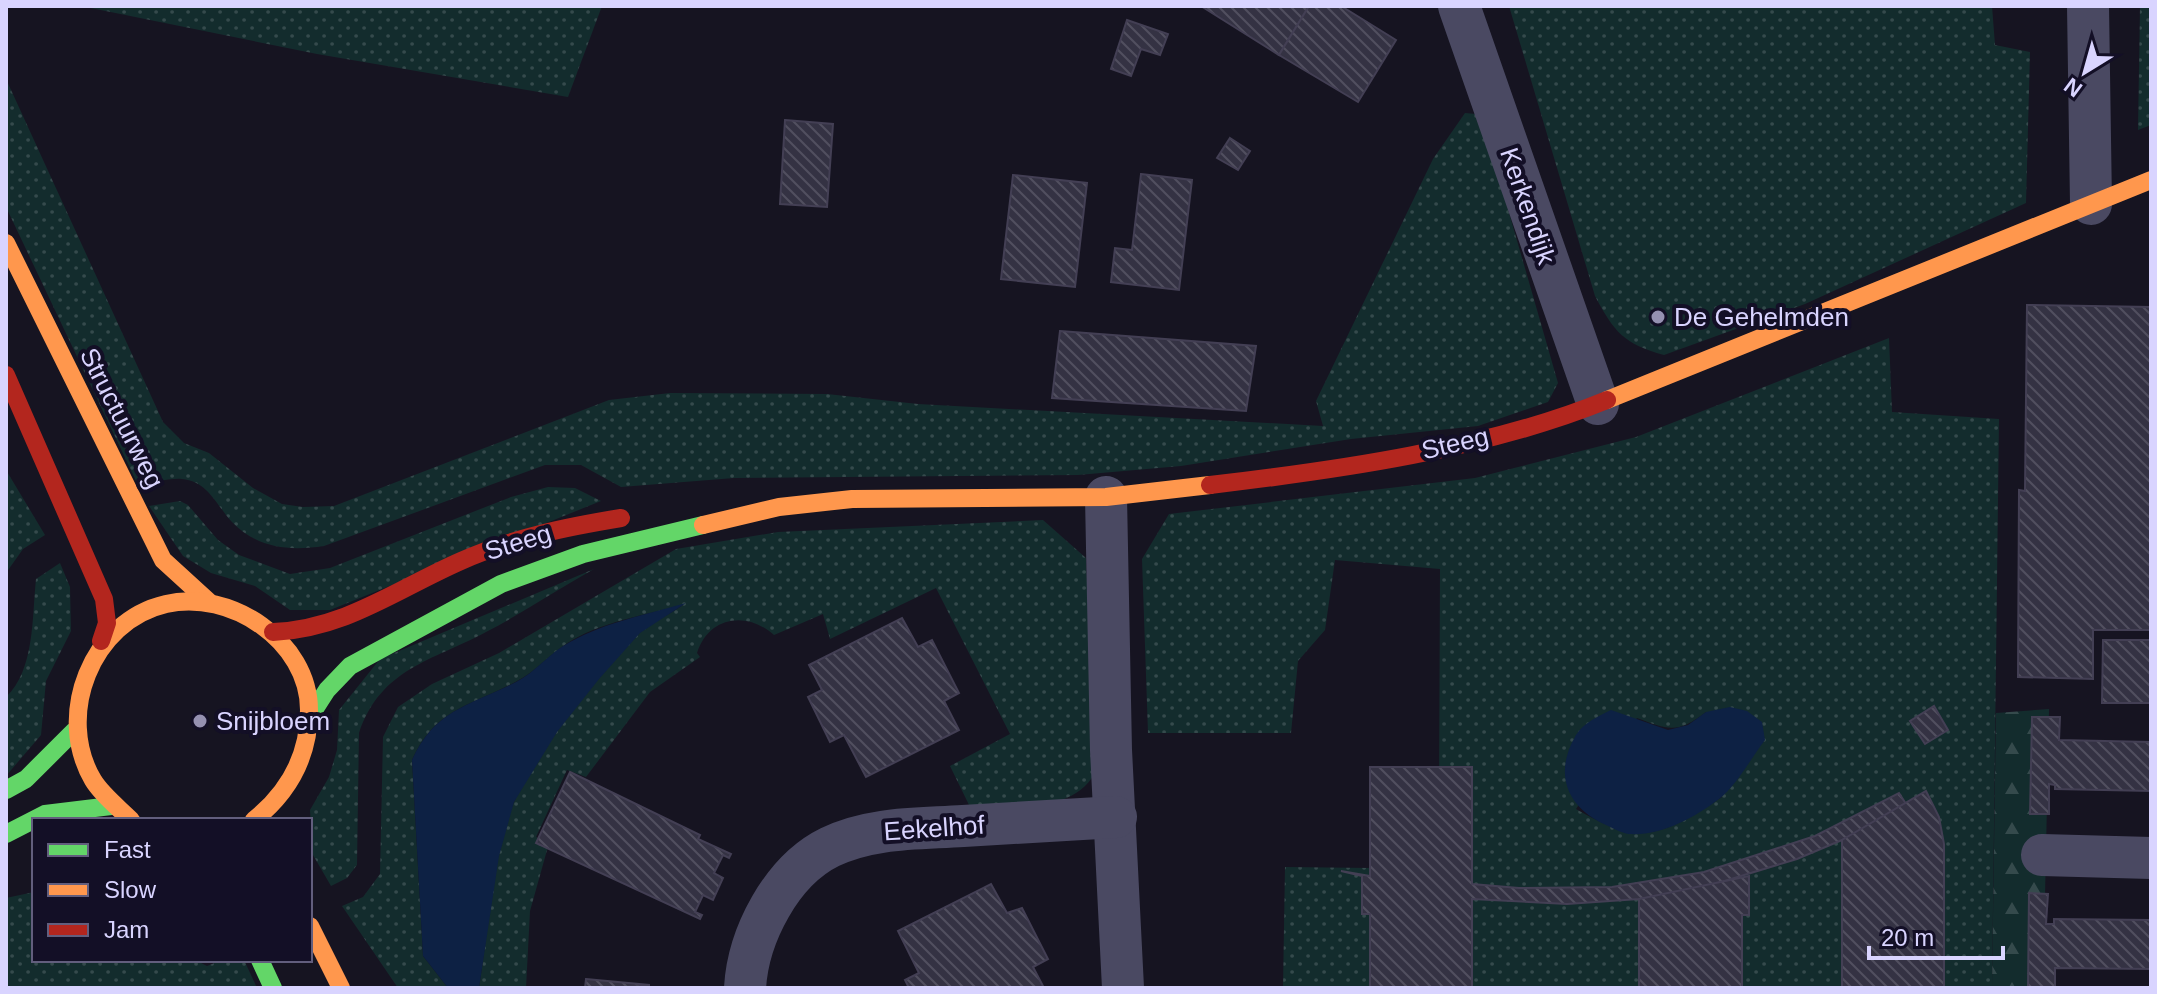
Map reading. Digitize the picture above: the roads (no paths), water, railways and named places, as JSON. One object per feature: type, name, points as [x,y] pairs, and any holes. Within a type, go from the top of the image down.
[{"type":"street","name":"Kerkendijk","points":[[1459,6],[1598,404]]},
{"type":"street","points":[[2088,6],[2091,204]]},
{"type":"street","name":"Steeg","points":[[684,509],[779,507],[852,499],[1106,497],[1318,472],[1466,443],[1598,404],[2151,180]]},
{"type":"street","name":"Structuurweg","points":[[6,243],[163,560],[209,602]]},
{"type":"street","points":[[6,375],[104,599],[107,623],[101,641],[79,681],[74,731],[80,758],[92,784],[111,806],[128,818]]},
{"type":"street","points":[[1106,497],[1123,988]]},
{"type":"street","name":"Steeg","points":[[309,718],[327,690],[350,666],[501,584],[623,543],[779,507]]},
{"type":"street","name":"Steeg","points":[[273,632],[299,633],[328,627],[483,551],[578,525],[638,515]]},
{"type":"street","points":[[101,641],[136,614],[172,602],[209,602],[243,612],[273,632],[295,661],[308,694],[309,718],[301,766],[271,811]]},
{"type":"street","points":[[6,790],[26,779],[74,731]]},
{"type":"street","points":[[37,818],[45,814],[111,806]]},
{"type":"street","name":"Eekelhof","points":[[745,988],[747,961],[758,929],[785,887],[828,848],[874,832],[1116,817]]},
{"type":"street","points":[[6,834],[32,821]]},
{"type":"street","points":[[2042,855],[2151,858]]},
{"type":"street","points":[[312,930],[341,988]]},
{"type":"street","points":[[261,962],[273,988]]},
{"type":"water","points":[[686,603],[640,633],[557,732],[514,802],[499,856],[479,988],[448,988],[423,956],[412,760],[421,743],[442,719],[523,678],[570,642],[613,624]]},
{"type":"water","points":[[1730,707],[1747,711],[1762,722],[1765,740],[1732,786],[1699,813],[1665,829],[1629,834],[1593,818],[1573,799],[1565,776],[1569,749],[1576,735],[1592,720],[1611,710],[1668,730],[1688,725],[1706,712]]},
{"type":"place","name":"De Gehelmden","points":[[1658,317]]},
{"type":"place","name":"Snijbloem","points":[[200,721]]}]
